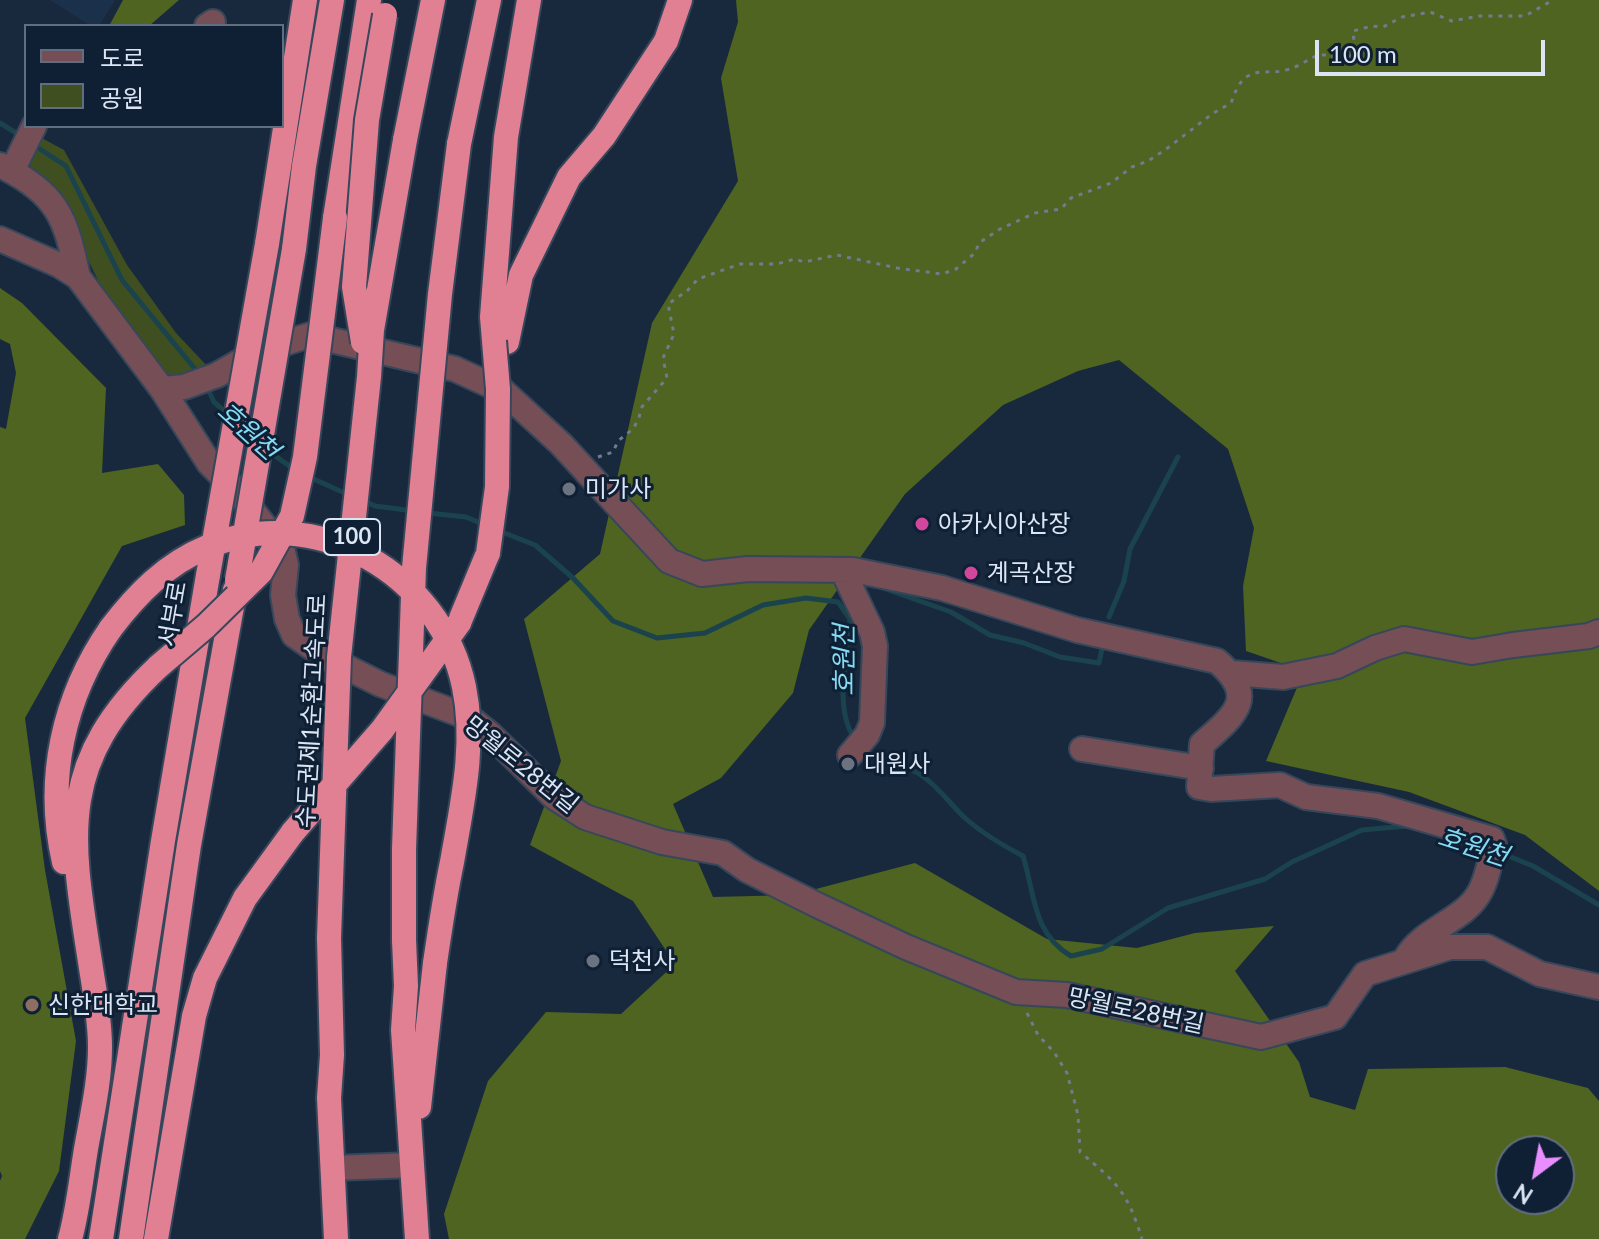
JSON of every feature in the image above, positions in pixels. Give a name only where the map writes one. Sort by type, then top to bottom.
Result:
[{"type":"highway","name":"서부로","points":[[101,1239],[305,0]]},
{"type":"highway","points":[[131,1239],[189,845],[294,249],[304,166],[332,0]]},
{"type":"highway","name":"수도권제1순환고속도로","points":[[336,1239],[329,1098],[332,1055],[329,938],[339,657],[372,330],[433,0]]},
{"type":"highway","name":"100","points":[[417,1239],[403,1030],[406,986],[404,849],[414,568],[440,294],[459,144],[489,0]]},
{"type":"highway","points":[[501,341],[492,317],[506,137],[529,0]]},
{"type":"highway","points":[[156,1239],[194,1016],[205,978],[245,898],[293,832],[382,730],[459,623],[488,553],[497,487],[501,341],[521,275],[569,177],[604,136],[666,41],[680,0]]},
{"type":"highway","points":[[70,1239],[98,1083],[100,1048],[98,1010],[76,852],[75,825],[80,790],[92,754],[104,731],[130,696],[261,572],[292,516],[305,457],[335,218],[381,5]]},
{"type":"highway","points":[[369,377],[354,287],[367,120],[381,5]]},
{"type":"highway","points":[[91,967],[59,838],[57,771],[64,730],[75,696],[90,662],[111,628],[138,594],[179,561],[219,542],[272,532],[320,537],[354,550],[393,574],[422,601],[442,628],[455,655],[464,685],[469,722],[466,780],[435,963],[412,1165]]},
{"type":"street","points":[[33,128],[6,168],[47,195],[56,206],[71,241],[78,277]]},
{"type":"street","name":"망월로28번길","points":[[0,239],[59,265],[78,277],[173,388],[209,463],[236,490],[282,548],[286,565],[283,595],[287,619],[294,635],[380,684],[470,718],[554,797],[585,817],[662,842],[723,853],[747,870],[906,947],[1016,992],[1067,995],[1261,1037],[1335,1017],[1365,974],[1405,960]]},
{"type":"street","points":[[173,388],[217,375],[257,352],[310,335],[455,369],[503,391],[561,444],[669,561],[702,574],[748,569],[853,570],[942,588],[1077,630],[1217,661],[1232,673],[1241,692],[1235,715],[1202,744],[1199,787],[1280,785],[1306,797],[1378,806],[1492,839],[1494,845],[1479,894],[1469,906],[1412,948],[1405,960]]},
{"type":"street","points":[[843,571],[872,632],[875,646],[873,712],[867,735],[850,755]]},
{"type":"street","points":[[1232,673],[1283,677],[1337,666],[1375,648],[1404,639],[1472,652],[1599,632]]},
{"type":"street","points":[[1082,749],[1201,768]]},
{"type":"street","points":[[1405,960],[1450,947],[1487,947],[1540,974],[1599,987]]},
{"type":"street","points":[[334,1168],[412,1165]]},
{"type":"path","points":[[581,465],[613,452],[618,441],[633,429],[641,408],[667,378],[663,358],[674,334],[668,304],[698,279],[740,264],[777,264],[795,259],[804,262],[837,255],[942,274],[956,269],[975,253],[979,243],[1000,229],[1035,213],[1061,209],[1071,198],[1111,183],[1132,167],[1148,161],[1231,103],[1246,77],[1262,71],[1290,70],[1320,54],[1346,61],[1355,52],[1353,31],[1372,26],[1383,27],[1402,17],[1430,12],[1452,21],[1480,16],[1525,16],[1553,0]]},
{"type":"path","points":[[1016,992],[1038,1035],[1054,1052],[1067,1073],[1078,1115],[1080,1152],[1119,1186],[1132,1208],[1142,1239]]},
{"type":"shaded area","points":[[50,0],[115,0],[100,24],[88,24]]},
{"type":"green space","points":[[123,0],[179,0],[151,24],[110,24]]},
{"type":"green space","points":[[736,0],[1599,0],[1599,891],[1525,835],[1409,792],[1266,761],[1304,671],[1246,651],[1243,586],[1254,528],[1228,449],[1119,360],[1078,371],[1003,405],[905,494],[809,630],[793,693],[721,778],[673,804],[713,897],[793,895],[915,863],[1047,939],[1137,948],[1195,933],[1274,926],[1235,971],[1299,1062],[1310,1097],[1355,1110],[1368,1069],[1505,1067],[1588,1088],[1599,1101],[1599,1239],[449,1239],[444,1214],[488,1081],[546,1012],[621,1014],[675,964],[633,901],[530,845],[561,761],[524,619],[600,554],[652,323],[738,181],[721,78],[738,22]]},
{"type":"green space","points":[[38,136],[64,150],[127,265],[176,333],[209,368],[168,382],[110,305],[52,186],[25,165]]},
{"type":"green space","points":[[0,288],[22,303],[106,388],[102,473],[158,464],[184,495],[185,525],[122,546],[25,718],[45,870],[76,1041],[59,1171],[25,1239],[0,1239],[0,427],[6,429],[16,373],[10,344],[0,339]]},
{"type":"waterway","name":"호원천","points":[[0,123],[21,136]]},
{"type":"waterway","name":"호원천","points":[[32,144],[66,166],[122,280],[200,375]]},
{"type":"waterway","name":"호원천","points":[[207,387],[214,402],[230,416]]},
{"type":"waterway","name":"호원천","points":[[267,450],[295,470]]},
{"type":"waterway","points":[[1109,617],[1124,581],[1130,549],[1178,457]]},
{"type":"waterway","name":"호원천","points":[[307,476],[349,495]]},
{"type":"waterway","name":"호원천","points":[[362,500],[375,506],[414,511]]},
{"type":"waterway","name":"호원천","points":[[428,513],[466,517],[485,525]]},
{"type":"waterway","name":"호원천","points":[[497,530],[535,545],[573,578],[613,621],[657,638],[705,633],[763,605],[806,598],[838,602],[850,619],[843,699],[849,728],[856,740]]},
{"type":"waterway","points":[[880,587],[951,612],[990,635],[1024,643],[1060,657],[1099,663],[1102,649]]},
{"type":"waterway","name":"호원천","points":[[865,750],[879,760],[921,775],[972,824],[1023,856],[1042,924],[1058,947],[1071,956],[1102,949],[1168,908],[1265,879],[1292,862],[1362,830],[1407,826]]},
{"type":"waterway","name":"호원천","points":[[1501,853],[1533,866],[1599,905]]},
{"type":"place","name":"미가사","points":[[569,489]]},
{"type":"place","name":"아카시아산장","points":[[922,524]]},
{"type":"place","name":"계곡산장","points":[[971,573]]},
{"type":"place","name":"대원사","points":[[848,764]]},
{"type":"place","name":"덕천사","points":[[593,961]]},
{"type":"place","name":"신한대학교","points":[[32,1005]]}]
